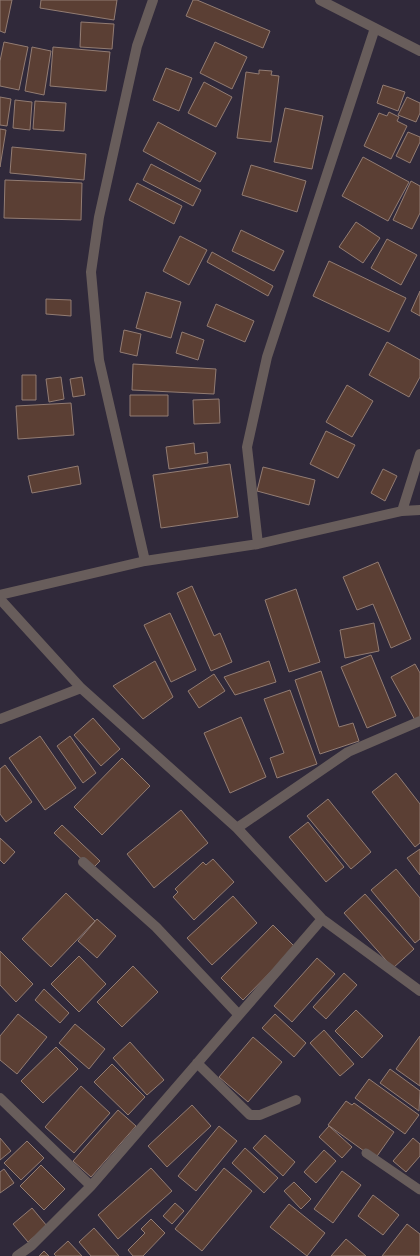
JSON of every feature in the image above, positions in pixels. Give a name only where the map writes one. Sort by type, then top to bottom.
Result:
[{"type":"street","points":[[145,561],[99,360],[91,272],[99,217],[134,61],[153,0]]},
{"type":"street","points":[[320,0],[420,51]]},
{"type":"street","points":[[258,544],[247,447],[267,357],[375,28]]},
{"type":"street","points":[[402,511],[420,454]]},
{"type":"street","points":[[0,595],[145,561],[258,544],[402,511],[420,510]]},
{"type":"street","points":[[0,599],[80,688],[237,828],[322,919],[418,986]]},
{"type":"street","points":[[0,719],[80,688]]},
{"type":"street","points":[[237,828],[348,752],[420,721]]},
{"type":"street","points":[[83,862],[156,927],[238,1014]]},
{"type":"street","points":[[18,1256],[31,1246],[91,1186],[238,1014],[322,919]]},
{"type":"street","points":[[197,1063],[250,1115],[260,1115],[296,1100]]},
{"type":"street","points":[[0,1098],[91,1186]]},
{"type":"lane","points":[[366,1153],[420,1190]]},
{"type":"building","points":[[0,0],[12,0],[5,33],[0,31]]},
{"type":"building","points":[[41,0],[117,0],[114,20],[40,8]]},
{"type":"building","points":[[193,0],[197,0],[270,31],[263,48],[186,16]]},
{"type":"building","points":[[81,22],[114,24],[112,49],[80,47]]},
{"type":"building","points":[[4,42],[28,47],[19,90],[0,86],[0,61]]},
{"type":"building","points":[[215,42],[247,57],[232,89],[200,73]]},
{"type":"building","points":[[32,47],[51,51],[44,95],[25,91]]},
{"type":"building","points":[[53,47],[110,52],[106,91],[50,86]]},
{"type":"building","points":[[166,68],[192,78],[179,111],[153,100]]},
{"type":"building","points":[[259,70],[272,71],[271,75],[279,76],[271,142],[237,138],[246,72],[259,74]]},
{"type":"building","points":[[204,82],[232,97],[216,127],[188,113]]},
{"type":"building","points":[[383,85],[405,92],[398,111],[377,103]]},
{"type":"building","points":[[0,97],[11,99],[7,126],[0,125]]},
{"type":"building","points":[[407,97],[420,103],[420,113],[416,122],[398,115]]},
{"type":"building","points":[[15,100],[32,102],[30,130],[13,128]]},
{"type":"building","points":[[35,101],[66,103],[64,131],[33,129]]},
{"type":"building","points":[[285,108],[323,116],[312,169],[274,162]]},
{"type":"building","points":[[389,112],[399,117],[397,121],[407,126],[391,159],[364,146],[379,113],[387,116]]},
{"type":"building","points":[[158,122],[216,153],[200,182],[143,151]]},
{"type":"building","points":[[0,129],[6,130],[0,167]]},
{"type":"building","points":[[408,132],[420,137],[420,142],[410,163],[396,156]]},
{"type":"building","points":[[12,147],[86,154],[84,180],[10,173]]},
{"type":"building","points":[[363,157],[409,182],[388,221],[342,196]]},
{"type":"building","points":[[151,164],[201,190],[193,206],[143,180]]},
{"type":"building","points":[[251,165],[306,181],[297,212],[242,195]]},
{"type":"building","points":[[5,180],[82,183],[81,220],[4,218]]},
{"type":"building","points":[[411,181],[420,186],[420,213],[412,229],[393,220]]},
{"type":"building","points":[[137,183],[182,206],[174,224],[129,200]]},
{"type":"building","points":[[356,222],[380,238],[363,263],[339,247]]},
{"type":"building","points":[[241,230],[284,251],[274,271],[232,251]]},
{"type":"building","points":[[180,236],[207,250],[189,285],[163,271]]},
{"type":"building","points":[[387,239],[417,255],[401,285],[371,268]]},
{"type":"building","points":[[212,252],[273,286],[268,296],[207,262]]},
{"type":"building","points":[[329,261],[406,298],[389,332],[313,296]]},
{"type":"building","points":[[420,291],[420,316],[411,311]]},
{"type":"building","points":[[146,292],[181,302],[171,338],[136,328]]},
{"type":"building","points":[[46,299],[71,300],[71,316],[46,314]]},
{"type":"building","points":[[216,304],[254,321],[245,342],[207,326]]},
{"type":"building","points":[[124,330],[141,334],[137,356],[120,352]]},
{"type":"building","points":[[182,332],[204,340],[198,360],[176,353]]},
{"type":"building","points":[[387,342],[420,360],[420,377],[409,397],[369,375]]},
{"type":"building","points":[[133,364],[216,369],[214,394],[132,390]]},
{"type":"building","points":[[22,375],[36,375],[36,400],[22,400]]},
{"type":"building","points":[[61,377],[64,399],[49,402],[46,379]]},
{"type":"building","points":[[82,377],[85,395],[73,397],[70,379]]},
{"type":"building","points":[[347,385],[373,401],[352,437],[326,422]]},
{"type":"building","points":[[130,395],[168,395],[168,416],[130,416]]},
{"type":"building","points":[[219,399],[220,423],[194,424],[193,400]]},
{"type":"building","points":[[71,403],[74,435],[18,439],[16,406]]},
{"type":"building","points":[[326,431],[355,445],[338,478],[310,464]]},
{"type":"building","points":[[194,443],[195,454],[207,452],[208,463],[169,469],[166,447]]},
{"type":"building","points":[[230,464],[238,517],[161,528],[153,475]]},
{"type":"building","points":[[78,466],[81,484],[32,493],[28,476]]},
{"type":"building","points":[[263,467],[315,480],[309,505],[257,491]]},
{"type":"building","points":[[383,469],[397,476],[385,501],[371,493]]},
{"type":"building","points":[[378,562],[411,639],[391,648],[373,604],[357,610],[343,577]]},
{"type":"building","points":[[192,586],[214,636],[220,633],[232,662],[211,671],[177,593]]},
{"type":"building","points":[[296,589],[320,662],[289,672],[265,600]]},
{"type":"building","points":[[170,613],[196,670],[171,682],[144,625]]},
{"type":"building","points":[[374,623],[379,651],[345,658],[340,630]]},
{"type":"building","points":[[371,655],[396,716],[367,728],[341,667]]},
{"type":"building","points":[[155,661],[173,697],[143,719],[113,686]]},
{"type":"building","points":[[269,661],[276,682],[235,695],[224,677]]},
{"type":"building","points":[[415,664],[420,673],[420,718],[415,720],[391,677]]},
{"type":"building","points":[[321,671],[339,727],[353,723],[359,741],[320,754],[295,680]]},
{"type":"building","points":[[214,674],[225,691],[199,708],[188,691]]},
{"type":"building","points":[[290,690],[317,764],[277,778],[270,758],[284,753],[264,699]]},
{"type":"building","points":[[241,717],[266,777],[230,793],[204,733]]},
{"type":"building","points":[[93,718],[120,749],[101,766],[74,735]]},
{"type":"building","points":[[40,736],[76,788],[45,810],[9,758]]},
{"type":"building","points":[[70,736],[96,773],[83,783],[57,746]]},
{"type":"building","points":[[122,758],[150,786],[102,835],[74,807]]},
{"type":"building","points":[[5,765],[32,802],[6,822],[0,814],[0,769]]},
{"type":"building","points":[[396,773],[420,804],[420,843],[415,847],[372,792]]},
{"type":"building","points":[[328,799],[371,852],[351,869],[307,816]]},
{"type":"building","points":[[181,810],[208,843],[154,888],[127,854]]},
{"type":"building","points":[[308,822],[344,867],[326,882],[289,837]]},
{"type":"building","points":[[62,825],[100,861],[92,869],[54,833]]},
{"type":"building","points":[[0,838],[15,852],[4,864],[0,860]]},
{"type":"building","points":[[420,849],[420,875],[407,858]]},
{"type":"building","points":[[213,859],[234,882],[194,920],[173,897],[178,892],[175,889],[203,862],[206,865]]},
{"type":"building","points":[[396,869],[420,898],[420,939],[415,943],[371,890]]},
{"type":"building","points":[[66,893],[95,921],[51,967],[22,939]]},
{"type":"building","points":[[365,894],[414,949],[393,968],[344,913]]},
{"type":"building","points":[[233,896],[257,923],[212,965],[187,938]]},
{"type":"building","points":[[97,919],[116,936],[97,958],[78,941]]},
{"type":"building","points":[[273,925],[295,947],[243,1000],[221,978]]},
{"type":"building","points":[[0,951],[33,984],[16,1002],[0,985]]},
{"type":"building","points":[[79,956],[106,984],[79,1012],[51,984]]},
{"type":"building","points":[[317,958],[335,974],[292,1022],[274,1006]]},
{"type":"building","points":[[133,966],[158,992],[122,1027],[97,1002]]},
{"type":"building","points":[[344,973],[357,985],[326,1019],[313,1007]]},
{"type":"building","points":[[44,989],[69,1013],[60,1023],[35,1000]]},
{"type":"building","points":[[356,1010],[383,1036],[362,1058],[335,1031]]},
{"type":"building","points":[[18,1014],[47,1037],[17,1074],[0,1060],[0,1036]]},
{"type":"building","points":[[275,1014],[306,1043],[294,1057],[262,1028]]},
{"type":"building","points":[[75,1024],[105,1049],[89,1069],[59,1043]]},
{"type":"building","points":[[324,1030],[354,1064],[340,1076],[310,1043]]},
{"type":"building","points":[[420,1036],[420,1086],[396,1069]]},
{"type":"building","points":[[253,1037],[282,1062],[248,1102],[219,1077]]},
{"type":"building","points":[[130,1042],[164,1080],[147,1095],[113,1058]]},
{"type":"building","points":[[56,1047],[78,1069],[43,1103],[21,1081]]},
{"type":"building","points":[[112,1064],[145,1097],[128,1115],[94,1082]]},
{"type":"building","points":[[390,1069],[420,1091],[419,1111],[380,1083]]},
{"type":"building","points":[[369,1079],[419,1115],[405,1134],[355,1098]]},
{"type":"building","points":[[81,1086],[110,1113],[74,1153],[45,1127]]},
{"type":"building","points":[[346,1101],[352,1105],[354,1103],[394,1132],[375,1159],[328,1125]]},
{"type":"building","points":[[192,1105],[211,1126],[167,1167],[148,1146]]},
{"type":"building","points":[[118,1110],[136,1126],[91,1177],[73,1161]]},
{"type":"building","points":[[219,1126],[237,1141],[196,1191],[178,1176]]},
{"type":"building","points":[[329,1126],[352,1147],[342,1158],[319,1137]]},
{"type":"building","points":[[265,1135],[295,1162],[283,1176],[253,1148]]},
{"type":"building","points":[[0,1138],[11,1151],[0,1160]]},
{"type":"building","points":[[413,1138],[420,1144],[420,1156],[406,1172],[393,1161]]},
{"type":"building","points":[[27,1141],[44,1158],[21,1180],[4,1163]]},
{"type":"building","points":[[245,1148],[278,1178],[264,1193],[232,1163]]},
{"type":"building","points":[[324,1150],[336,1161],[316,1183],[304,1172]]},
{"type":"building","points":[[41,1165],[65,1189],[44,1210],[20,1186]]},
{"type":"building","points":[[151,1168],[172,1191],[118,1239],[98,1215]]},
{"type":"building","points":[[224,1168],[252,1191],[202,1251],[175,1229]]},
{"type":"building","points":[[4,1169],[14,1183],[0,1193],[0,1172]]},
{"type":"building","points":[[342,1171],[361,1185],[333,1223],[314,1209]]},
{"type":"building","points":[[294,1182],[311,1199],[301,1209],[284,1191]]},
{"type":"building","points":[[373,1195],[399,1215],[383,1235],[358,1216]]},
{"type":"building","points":[[175,1203],[184,1211],[172,1224],[163,1216]]},
{"type":"building","points":[[289,1204],[325,1233],[307,1256],[270,1227]]},
{"type":"building","points":[[32,1208],[47,1226],[28,1242],[13,1224]]},
{"type":"building","points":[[151,1219],[165,1233],[143,1256],[133,1256],[128,1250],[145,1233],[141,1229]]},
{"type":"building","points":[[407,1224],[420,1234],[420,1256],[382,1256]]},
{"type":"building","points":[[94,1228],[119,1256],[91,1256],[79,1242]]},
{"type":"building","points":[[346,1239],[366,1256],[331,1256]]},
{"type":"building","points":[[68,1241],[82,1256],[56,1256],[54,1254]]},
{"type":"building","points":[[44,1251],[49,1256],[39,1256]]}]
